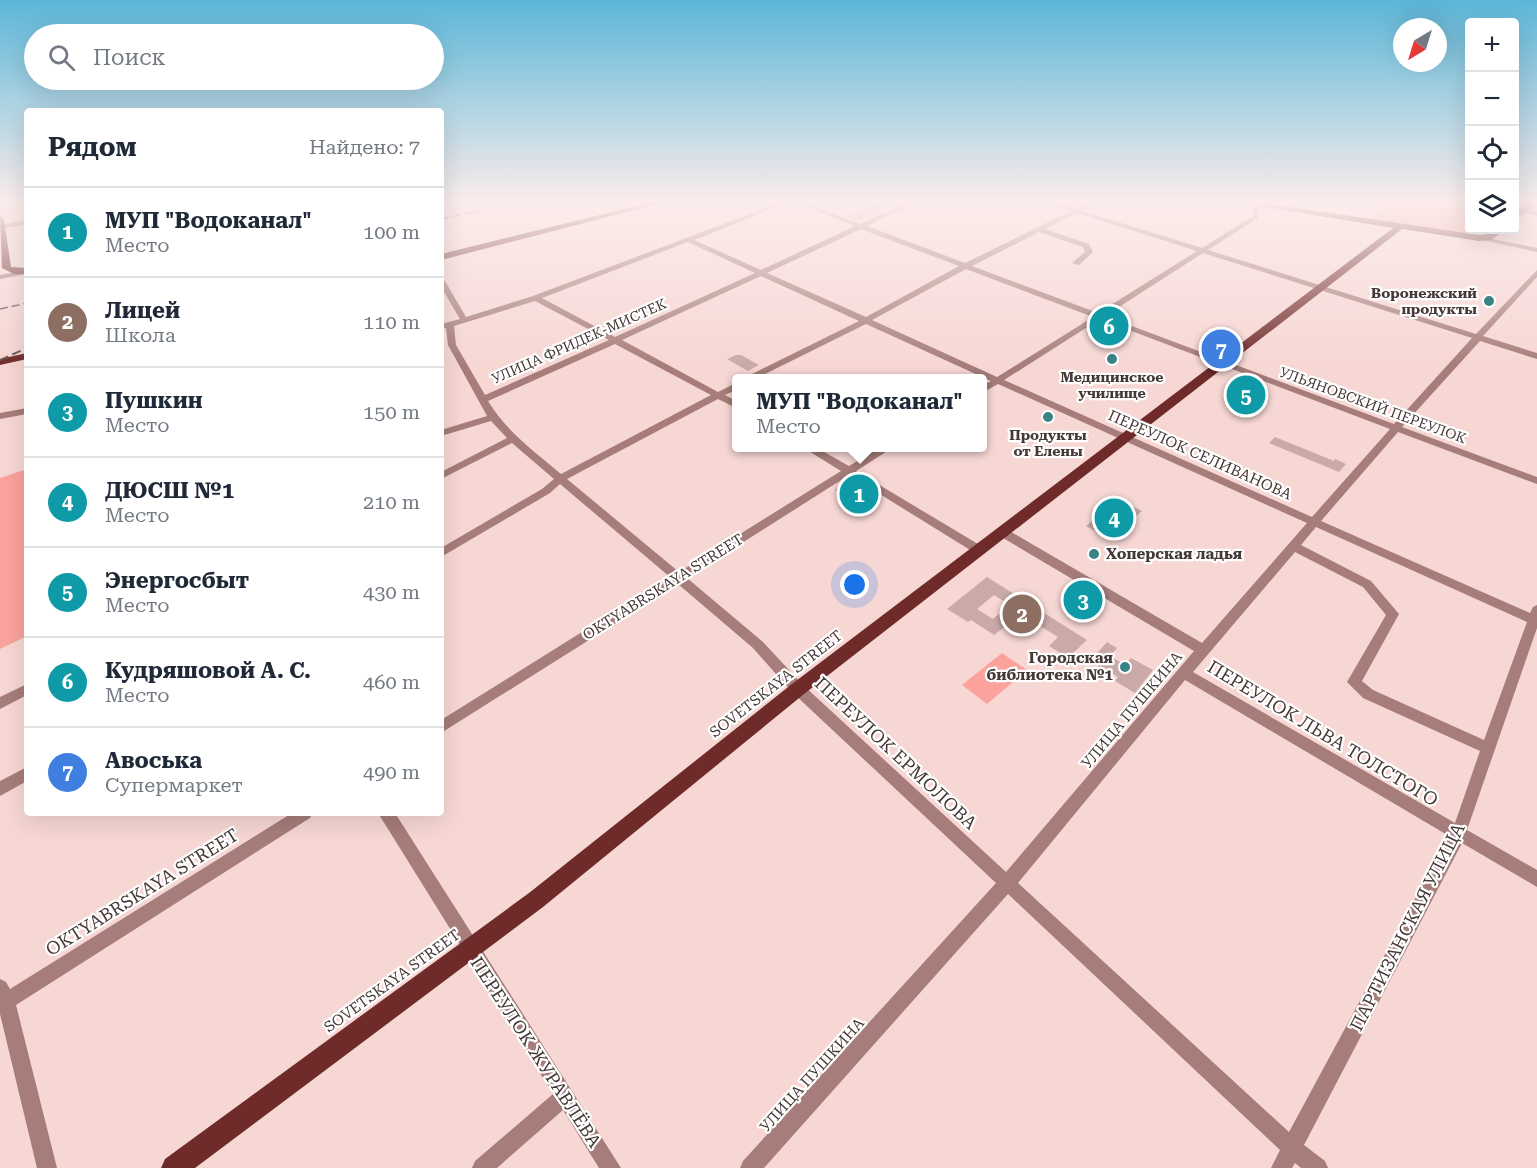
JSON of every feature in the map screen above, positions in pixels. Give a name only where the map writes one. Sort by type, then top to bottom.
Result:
[{"type":"main road","points":[[5,257],[7,268],[24,271]]},
{"type":"main road","name":"SOVETSKAYA STREET","points":[[174,1168],[536,900],[798,689],[1362,257]]},
{"type":"main road","points":[[0,362],[24,357]]},
{"type":"street","points":[[452,324],[536,298],[645,257]]},
{"type":"street","name":"ПЕРЕУЛОК СЕЛИВАНОВА","points":[[726,257],[985,374]]},
{"type":"street","name":"УЛИЦА ФРИДЕК-МИСТЕК","points":[[484,399],[795,257]]},
{"type":"street","name":"УЛЬЯНОВСКИЙ ПЕРЕУЛОК","points":[[940,257],[1537,481]]},
{"type":"street","points":[[759,374],[867,320],[985,257]]},
{"type":"street","points":[[1076,263],[1084,257]]},
{"type":"street","points":[[987,387],[1194,257]]},
{"type":"street","points":[[1224,257],[1537,356]]},
{"type":"street","points":[[0,277],[24,272]]},
{"type":"street","name":"УЛИЦА ПУШКИНА","points":[[750,1168],[1007,883],[1314,522],[1537,272]]},
{"type":"street","name":"ПЕРЕУЛОК ЕРМОЛОВА","points":[[444,293],[452,324],[452,345],[493,417],[513,439],[758,645],[798,689],[1292,1148],[1318,1168]]},
{"type":"street","points":[[536,298],[732,403]]},
{"type":"street","name":"ПЕРЕУЛОК СЕЛИВАНОВА","points":[[987,375],[1314,522],[1536,616]]},
{"type":"street","points":[[444,551],[546,491],[561,478],[732,388]]},
{"type":"street","points":[[0,416],[24,412]]},
{"type":"street","points":[[444,432],[493,417]]},
{"type":"street","points":[[444,474],[513,439]]},
{"type":"street","points":[[820,452],[979,550]]},
{"type":"street","name":"OKTYABRSKAYA STREET","points":[[444,725],[877,452]]},
{"type":"street","name":"ПЕРЕУЛОК ЛЬВА ТОЛСТОГО","points":[[1002,532],[1203,650]]},
{"type":"street","points":[[1294,546],[1367,584],[1393,614],[1354,682],[1368,694],[1488,748]]},
{"type":"street","name":"ПАРТИЗАНСКАЯ УЛИЦА","points":[[1281,1168],[1458,835],[1536,616]]},
{"type":"street","name":"ПЕРЕУЛОК ЛЬВА ТОЛСТОГО","points":[[1184,674],[1537,879]]},
{"type":"street","points":[[0,703],[24,691]]},
{"type":"street","points":[[0,789],[24,775]]},
{"type":"street","name":"OKTYABRSKAYA STREET","points":[[2,998],[300,816]]},
{"type":"street","name":"ПЕРЕУЛОК ЖУРАВЛЁВА","points":[[388,816],[611,1168]]},
{"type":"street","points":[[2,998],[47,1168]]},
{"type":"street","points":[[482,1168],[564,1097]]},
{"type":"shaded area","points":[[24,470],[24,637],[0,649],[0,478]]},
{"type":"shaded area","points":[[1002,653],[1027,670],[987,704],[962,685]]},
{"type":"building","points":[[741,355],[759,365],[748,371],[727,359]]},
{"type":"building","points":[[1275,437],[1346,464],[1339,472],[1269,443]]},
{"type":"building","points":[[852,479],[882,498],[866,509],[835,490]]},
{"type":"building","points":[[1114,497],[1142,511],[1110,539],[1086,526],[1111,504],[1108,502]]},
{"type":"building","points":[[987,577],[1087,640],[1068,658],[1049,646],[1058,637],[1027,618],[1017,626],[1011,622],[994,635],[971,620],[968,622],[947,609]],"holes":[[[994,595],[1010,605],[993,619],[977,609]]]},
{"type":"building","name":"Городская библиотека №1","points":[[1107,642],[1117,648],[1110,656],[1125,665],[1131,658],[1153,670],[1135,693],[1115,681],[1118,677],[1090,661]]},
{"type":"railway","points":[[0,309],[24,304]]},
{"type":"railway","points":[[0,360],[24,349]]},
{"type":"place","name":"Воронежский продукты","points":[[1489,301]]},
{"type":"place","name":"Кудряшовой А. С.","points":[[1109,326]]},
{"type":"place","name":"Авоська","points":[[1221,349]]},
{"type":"place","name":"Медицинское училище","points":[[1112,359]]},
{"type":"place","name":"Энергосбыт","points":[[1246,395]]},
{"type":"place","name":"Продукты от Елены","points":[[1048,417]]},
{"type":"place","name":"МУП \"Водоканал\"","points":[[859,494]]},
{"type":"place","name":"ДЮСШ №1","points":[[1114,518]]},
{"type":"place","name":"Хоперская ладья","points":[[1094,554]]},
{"type":"place","name":"Пушкин","points":[[1083,600]]},
{"type":"place","name":"Лицей","points":[[1022,614]]},
{"type":"place","name":"Городская библиотека №1","points":[[1125,667]]}]
